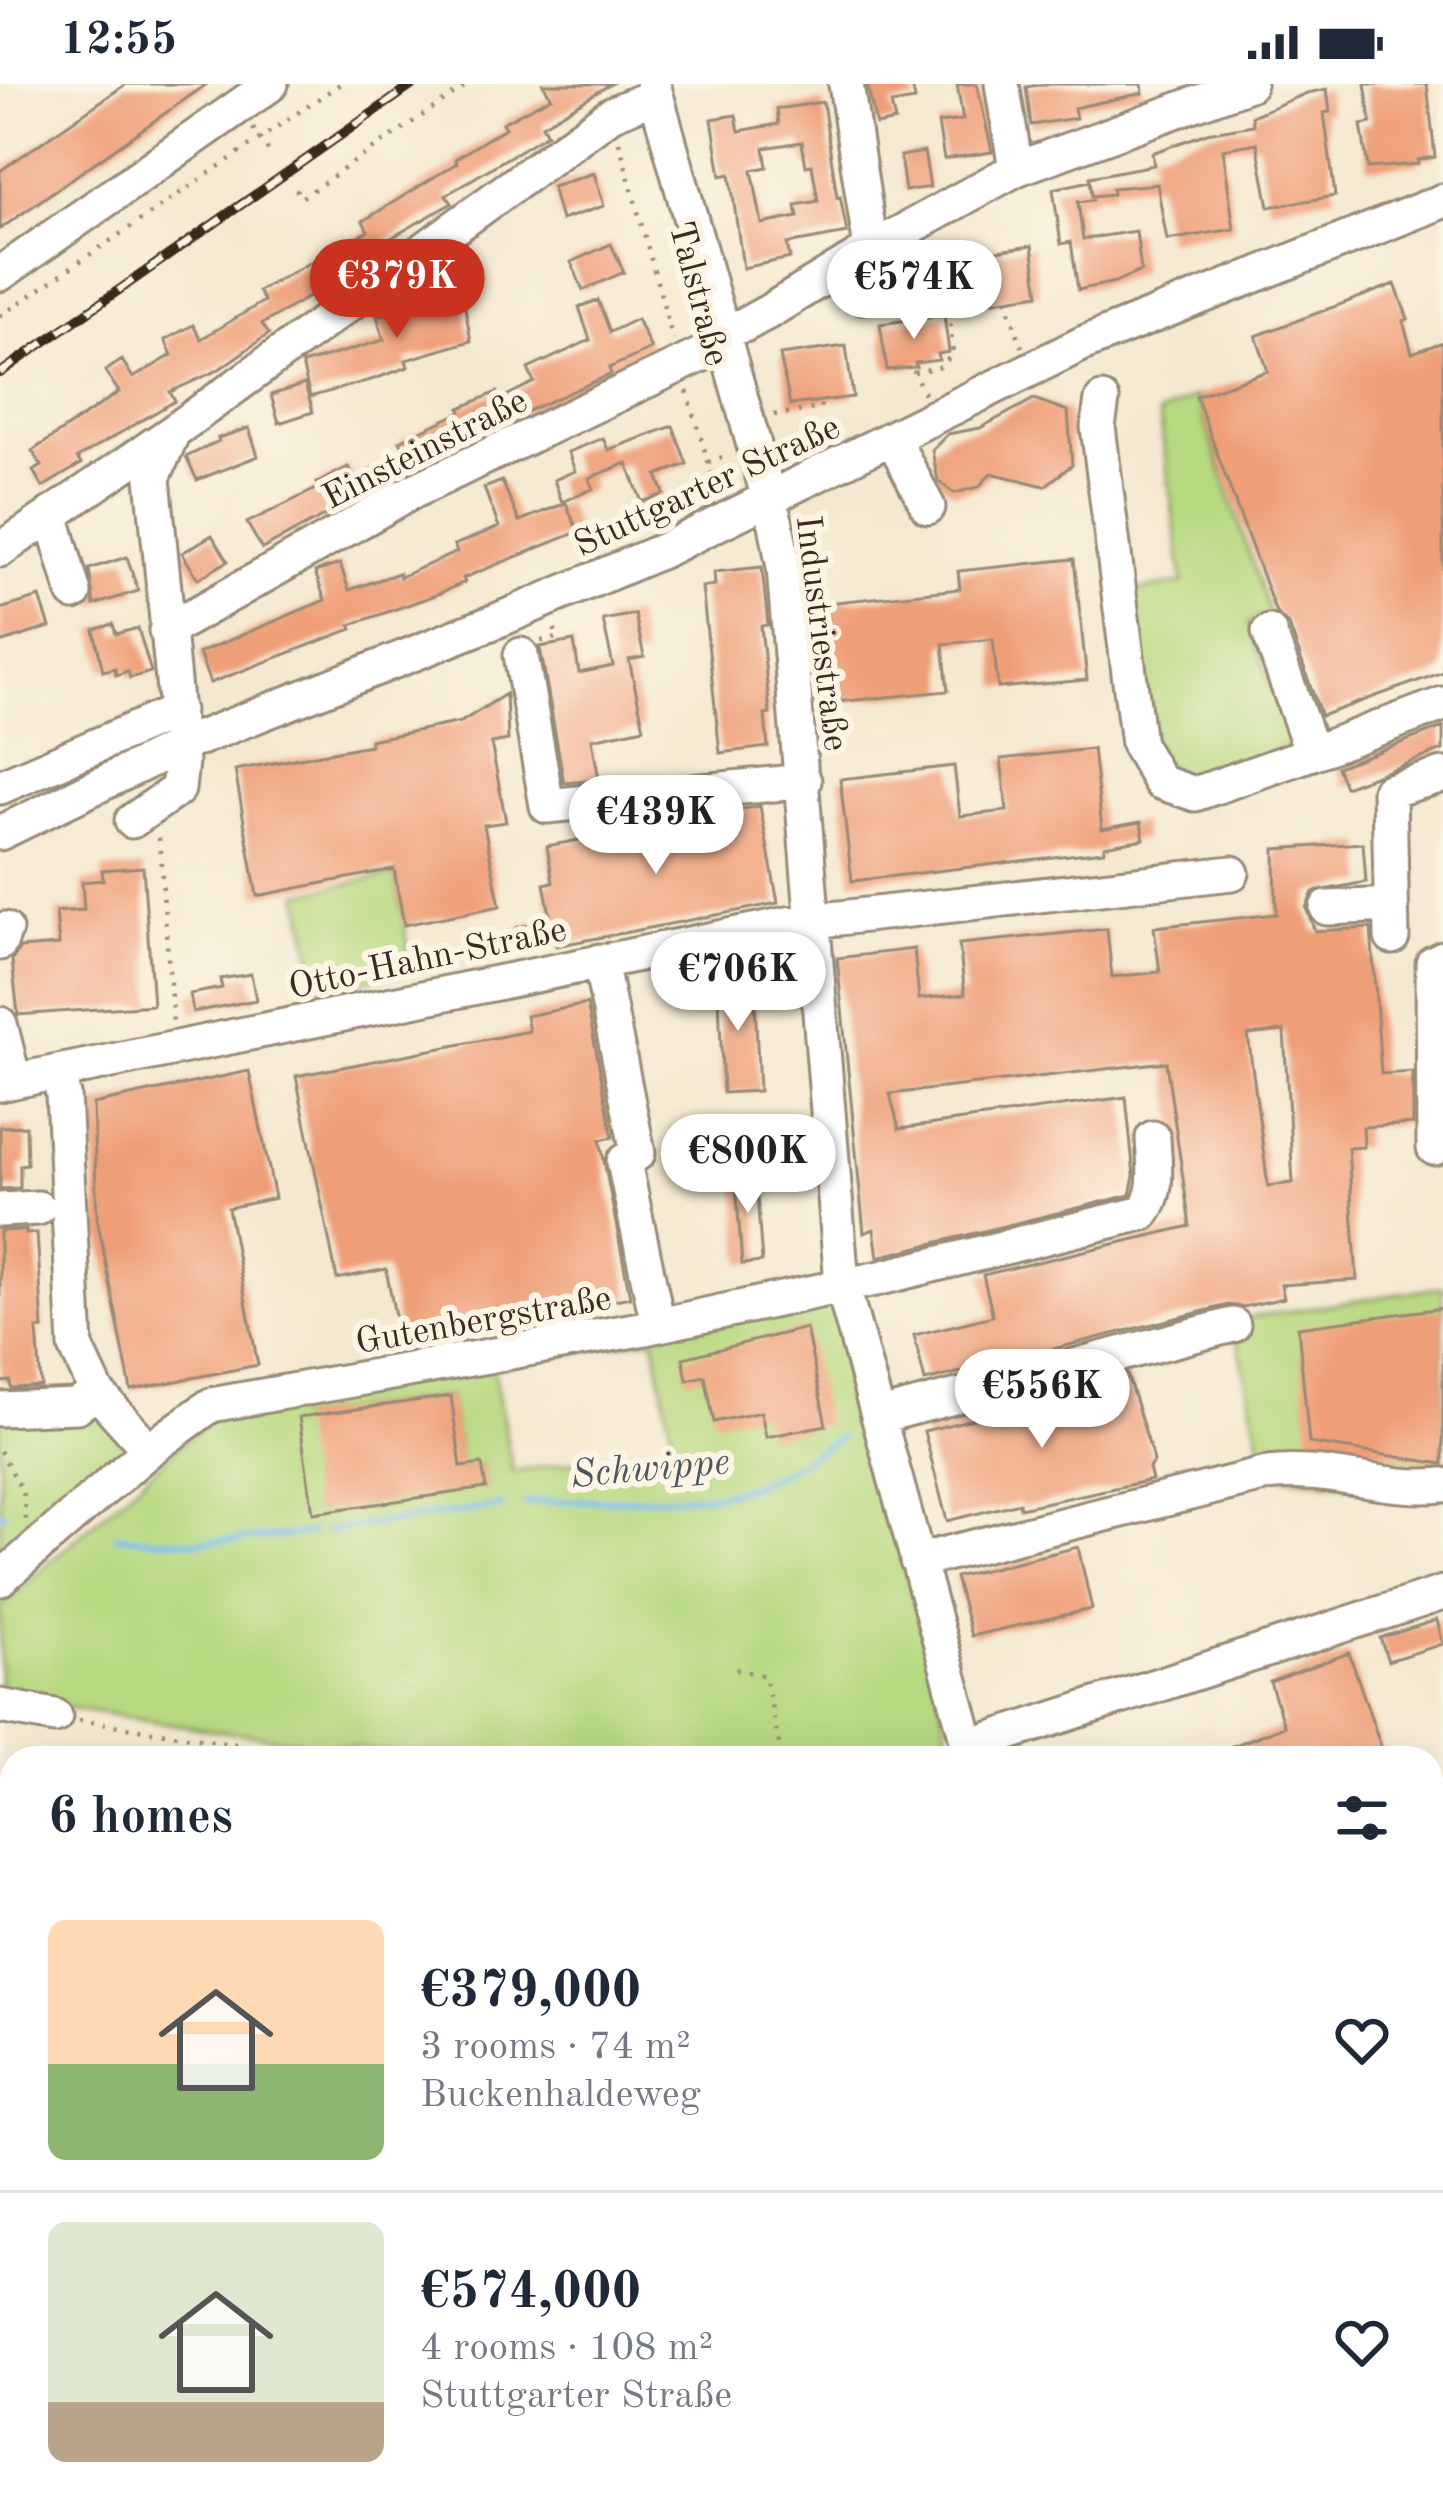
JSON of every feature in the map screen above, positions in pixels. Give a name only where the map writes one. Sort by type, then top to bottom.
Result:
[{"type":"street","points":[[0,274],[231,97],[271,84]]},
{"type":"street","points":[[846,84],[862,296]]},
{"type":"street","points":[[1002,84],[1016,169]]},
{"type":"street","name":"Einsteinstraße","points":[[166,631],[410,493],[680,366],[862,254],[1016,169],[1162,100],[1249,84]]},
{"type":"street","points":[[0,550],[174,431],[611,114],[655,89]]},
{"type":"street","name":"Talstraße","points":[[655,89],[768,502]]},
{"type":"street","name":"Stuttgarter Straße","points":[[0,787],[542,602],[768,502],[1122,327],[1443,201]]},
{"type":"street","points":[[1102,400],[1098,427],[1138,744],[1160,782],[1195,794],[1443,704]]},
{"type":"street","points":[[144,813],[178,788],[180,728],[153,478],[174,431]]},
{"type":"street","points":[[893,439],[928,508]]},
{"type":"street","name":"Industriestraße","points":[[768,502],[784,568],[842,1283],[968,1746]]},
{"type":"street","points":[[51,514],[74,593]]},
{"type":"street","points":[[1268,632],[1312,753]]},
{"type":"street","points":[[521,656],[547,806],[803,781]]},
{"type":"street","name":"Stuttgarter Straße","points":[[0,833],[180,728]]},
{"type":"street","points":[[1327,908],[1392,921],[1389,790],[1429,779]]},
{"type":"street","name":"Otto-Hahn-Straße","points":[[7,1082],[812,920],[1232,873]]},
{"type":"street","points":[[1434,1148],[1432,963],[1443,958]]},
{"type":"street","points":[[600,961],[638,1153],[624,1162],[658,1325]]},
{"type":"street","points":[[0,1024],[7,1082]]},
{"type":"street","points":[[58,1072],[76,1347],[97,1392],[149,1450]]},
{"type":"street","name":"Gutenbergstraße","points":[[0,1579],[149,1450],[211,1406],[658,1325],[880,1278],[1144,1213],[1153,1201],[1155,1186],[1153,1138]]},
{"type":"street","points":[[0,1210],[38,1208]]},
{"type":"street","points":[[880,1415],[1233,1325]]},
{"type":"street","points":[[0,1409],[77,1406],[97,1392]]},
{"type":"street","points":[[916,1561],[1267,1474],[1295,1471],[1414,1488],[1443,1485]]},
{"type":"street","points":[[988,1746],[1443,1593]]},
{"type":"street","points":[[0,1706],[55,1716]]},
{"type":"path","points":[[0,316],[340,84]]},
{"type":"path","points":[[296,189],[302,198],[469,84]]},
{"type":"path","name":"Talstraße","points":[[611,114],[726,521]]},
{"type":"path","points":[[926,398],[914,369],[940,367],[953,354],[946,277],[936,251]]},
{"type":"path","points":[[1006,299],[1025,353]]},
{"type":"path","points":[[768,416],[821,408],[820,401]]},
{"type":"path","points":[[144,813],[176,1047]]},
{"type":"path","points":[[0,1451],[23,1492],[29,1556]]},
{"type":"path","points":[[736,1670],[765,1676],[780,1746]]},
{"type":"path","points":[[55,1716],[251,1746]]},
{"type":"green space","points":[[1196,396],[1269,613],[1249,623],[1290,743],[1241,769],[1182,775],[1162,762],[1144,724],[1129,592],[1183,583],[1159,414]]},
{"type":"green space","points":[[395,874],[413,972],[319,988],[299,894]]},
{"type":"green space","points":[[833,1280],[951,1746],[343,1746],[211,1730],[0,1697],[0,1607],[221,1409]],"holes":[[[654,1338],[673,1445],[513,1472],[493,1368]],[[450,1396],[461,1467],[482,1465],[485,1488],[300,1418]]]},
{"type":"green space","points":[[1443,1287],[1443,1496],[1267,1474],[1233,1320]]},
{"type":"green space","points":[[99,1411],[130,1449],[0,1569],[0,1416]]},
{"type":"building","points":[[126,84],[207,84],[0,229],[0,171]]},
{"type":"building","points":[[543,84],[611,84],[542,125],[547,134],[446,195],[452,203],[377,246],[382,254],[262,324],[269,334],[218,370],[170,392],[175,401],[77,458],[81,464],[43,487],[33,471],[42,466],[32,451],[119,392],[105,371],[122,360],[133,378],[172,355],[165,340],[193,325],[201,339],[264,301],[258,291],[368,231],[363,221],[457,163],[455,159],[505,128],[502,123],[551,97]]},
{"type":"building","points":[[867,84],[912,84],[915,100],[891,104],[895,121],[876,125]]},
{"type":"building","points":[[957,84],[977,84],[992,152],[944,159],[938,123],[963,120]]},
{"type":"building","points":[[1142,84],[1143,93],[1074,108],[1076,118],[1031,125],[1026,87]]},
{"type":"building","points":[[1365,84],[1427,84],[1435,157],[1418,160],[1418,164],[1368,168],[1361,125],[1371,123]]},
{"type":"building","points":[[1327,89],[1330,112],[1324,113],[1335,196],[1269,207],[1257,143],[1223,149],[1234,229],[1167,240],[1157,184],[1112,188],[1113,194],[1092,196],[1090,177],[1154,165],[1152,153],[1207,133],[1253,125],[1252,116]]},
{"type":"building","points":[[823,102],[847,233],[787,244],[790,258],[743,268],[730,174],[721,176],[712,119],[736,115],[739,131],[779,124],[777,109]],"holes":[[[802,142],[806,166],[812,165],[818,201],[796,205],[798,217],[762,224],[752,170],[767,167],[764,148]]]},
{"type":"building","points":[[924,152],[930,187],[905,191],[900,156]]},
{"type":"building","points":[[594,173],[604,206],[561,220],[552,187]]},
{"type":"building","points":[[1090,181],[1093,200],[1078,202],[1083,239],[1136,231],[1141,271],[1078,290],[1071,242],[1061,244],[1053,189]]},
{"type":"building","points":[[611,244],[624,272],[583,290],[571,262]]},
{"type":"building","points":[[1032,246],[1039,294],[975,304],[968,255]]},
{"type":"building","points":[[459,274],[471,341],[406,360],[408,367],[374,379],[310,397],[302,364],[384,340],[377,316],[432,301],[427,283]]},
{"type":"building","points":[[1395,284],[1408,319],[1403,321],[1412,353],[1443,342],[1443,672],[1321,716],[1289,625],[1276,613],[1196,396],[1268,371],[1256,336]]},
{"type":"building","points":[[598,300],[610,332],[637,319],[651,349],[609,368],[611,374],[450,446],[262,549],[247,523],[320,487],[317,483],[348,467],[354,479],[405,451],[400,441],[461,412],[460,408],[497,392],[500,399],[534,382],[528,369],[590,340],[579,307]]},
{"type":"building","points":[[944,315],[949,352],[938,354],[939,360],[915,363],[916,367],[887,370],[880,324]]},
{"type":"building","points":[[846,346],[853,397],[790,405],[780,355]]},
{"type":"building","points":[[305,384],[313,412],[279,423],[271,395]]},
{"type":"building","points":[[1034,399],[1068,411],[1072,465],[1045,486],[991,473],[979,487],[954,493],[938,481],[932,450],[948,434],[980,428]]},
{"type":"building","points":[[673,426],[687,464],[657,475],[664,494],[642,502],[627,463],[589,478],[593,489],[562,502],[554,480],[575,471],[568,452],[603,438],[608,450]]},
{"type":"building","points":[[249,428],[258,456],[197,480],[186,457],[218,438]]},
{"type":"building","points":[[502,481],[519,521],[566,503],[578,532],[463,578],[465,582],[433,596],[210,683],[199,653],[325,600],[315,572],[340,564],[349,590],[399,573],[400,577],[457,552],[454,545],[499,527],[484,488]]},
{"type":"building","points":[[212,535],[228,561],[198,579],[182,553]]},
{"type":"building","points":[[127,557],[138,591],[94,605],[89,569]]},
{"type":"building","points":[[1074,559],[1087,680],[998,688],[993,639],[943,644],[948,691],[836,702],[826,603],[960,589],[958,571]]},
{"type":"building","points":[[762,567],[768,625],[761,626],[770,714],[765,715],[768,747],[720,753],[702,587],[715,585],[714,572]]},
{"type":"building","points":[[40,597],[50,627],[0,643],[0,609]]},
{"type":"building","points":[[635,614],[644,657],[629,660],[644,728],[592,739],[599,780],[564,783],[540,647],[574,641],[579,673],[613,666],[603,620]]},
{"type":"building","points":[[113,624],[116,634],[138,628],[151,672],[130,678],[128,671],[116,675],[115,668],[103,671],[94,630]]},
{"type":"building","points":[[506,694],[508,740],[491,743],[506,822],[484,825],[500,906],[404,925],[394,869],[257,896],[235,770],[461,722]]},
{"type":"building","points":[[1443,727],[1443,750],[1345,787],[1337,767]]},
{"type":"building","points":[[1093,749],[1102,829],[1141,822],[1144,839],[1104,846],[1104,851],[852,881],[840,779],[954,766],[960,816],[1007,811],[1001,759]]},
{"type":"building","points":[[760,806],[778,903],[556,946],[554,938],[522,945],[518,927],[551,919],[544,884],[553,882],[547,846]]},
{"type":"building","points":[[1363,843],[1366,882],[1313,892],[1306,908],[1315,931],[1371,928],[1381,1074],[1413,1072],[1413,1124],[1363,1127],[1364,1147],[1348,1148],[1357,1280],[1281,1285],[1284,1298],[1243,1307],[1228,1305],[925,1381],[914,1335],[993,1316],[983,1275],[1190,1226],[1166,1062],[890,1094],[899,1129],[1126,1097],[1134,1176],[1130,1195],[878,1257],[874,1229],[864,1233],[837,958],[914,949],[919,999],[965,994],[959,944],[1107,929],[1112,977],[1160,972],[1154,927],[1276,914],[1275,849]],"holes":[[[1284,1031],[1293,1183],[1268,1186],[1248,1035]]]},
{"type":"building","points":[[143,867],[153,1005],[18,1015],[12,960],[20,948],[59,945],[56,912],[84,910],[82,882],[103,880],[102,870]]},
{"type":"building","points":[[251,974],[256,1000],[193,1012],[190,994],[222,988],[220,979]]},
{"type":"building","points":[[754,976],[759,1091],[723,1093],[718,977]]},
{"type":"building","points":[[587,1004],[613,1137],[600,1140],[630,1297],[400,1342],[386,1269],[337,1279],[296,1076],[529,1031],[526,1016]]},
{"type":"building","points":[[249,1071],[275,1198],[228,1208],[258,1365],[131,1390],[97,1218],[93,1104]]},
{"type":"building","points":[[26,1126],[27,1164],[20,1165],[20,1188],[0,1189],[0,1127]]},
{"type":"building","points":[[755,1169],[762,1262],[742,1264],[735,1170]]},
{"type":"building","points":[[26,1230],[26,1234],[37,1233],[41,1386],[11,1388],[10,1381],[0,1382],[0,1231]]},
{"type":"building","points":[[1443,1308],[1443,1464],[1309,1443],[1298,1327]]},
{"type":"building","points":[[806,1328],[826,1425],[766,1437],[761,1412],[714,1422],[705,1376],[687,1380],[683,1358]]},
{"type":"building","points":[[1127,1374],[1151,1451],[1152,1480],[947,1521],[924,1431],[1083,1392],[1082,1386]]},
{"type":"building","points":[[451,1396],[461,1467],[482,1464],[486,1488],[313,1513],[299,1417]]},
{"type":"building","points":[[1078,1547],[1092,1609],[971,1636],[955,1577]]},
{"type":"building","points":[[1437,1620],[1443,1644],[1388,1661],[1380,1638]]},
{"type":"building","points":[[1349,1653],[1381,1746],[1233,1746],[1284,1726],[1270,1682]]},
{"type":"waterway","name":"Schwippe","points":[[526,1503],[717,1495],[766,1479],[840,1437]]},
{"type":"waterway","name":"Schwippe","points":[[326,1531],[502,1506]]},
{"type":"waterway","name":"Schwippe","points":[[0,1513],[4,1514]]},
{"type":"waterway","name":"Schwippe","points":[[117,1536],[214,1541],[311,1533]]},
{"type":"railway","points":[[0,373],[414,84]]}]
